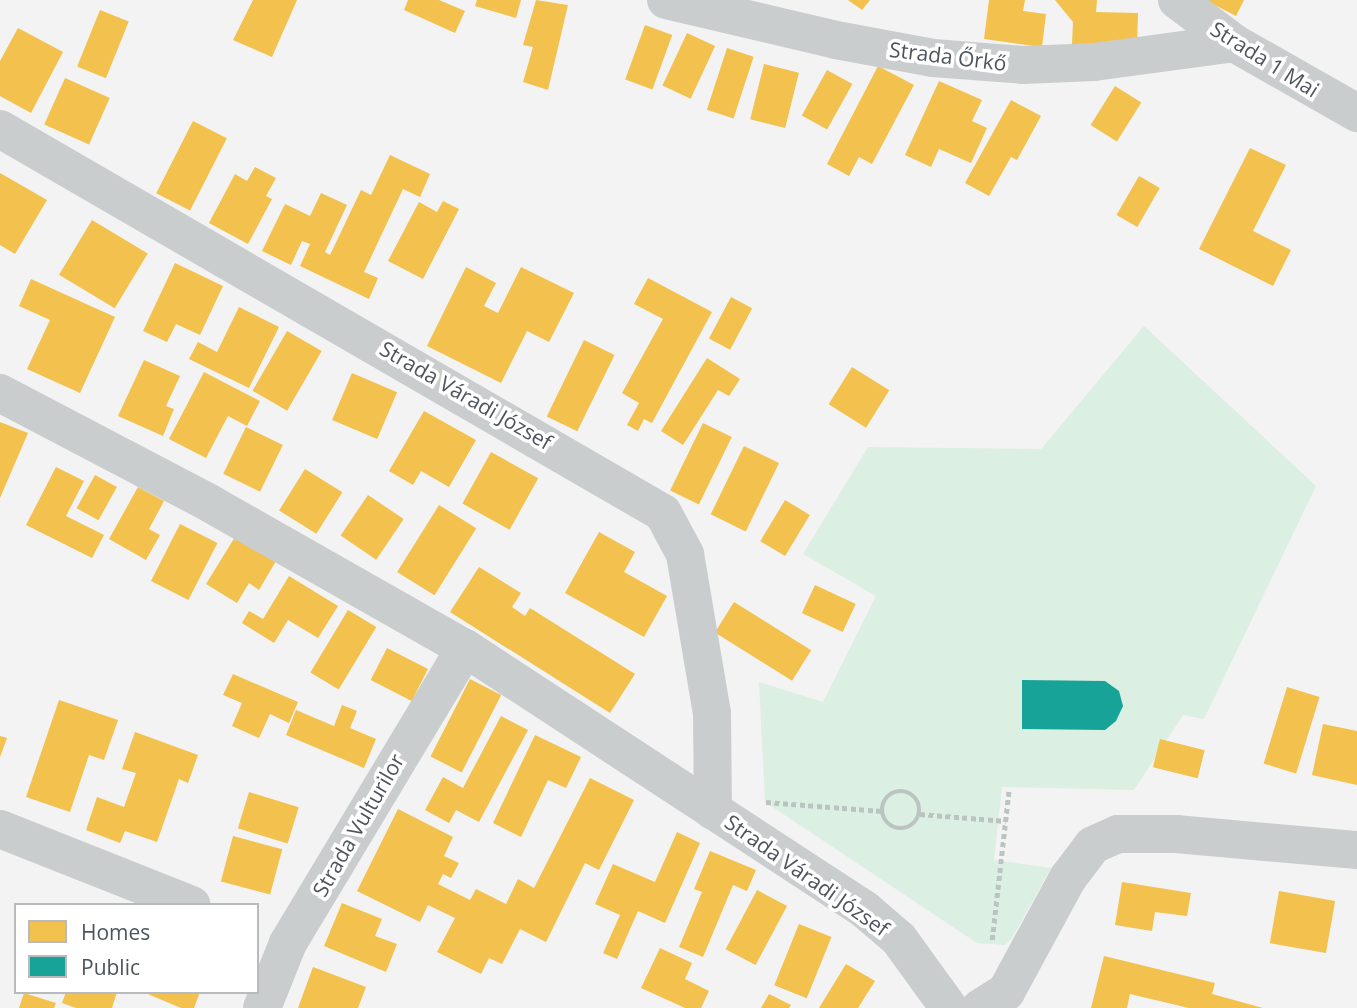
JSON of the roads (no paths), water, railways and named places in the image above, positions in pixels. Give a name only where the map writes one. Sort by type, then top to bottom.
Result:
[{"type":"street","name":"Strada Őrkő","points":[[666,0],[836,40],[933,58],[1011,64],[1094,62],[1234,43]]},
{"type":"street","name":"Strada 1 Mai","points":[[1177,0],[1234,43],[1357,113]]},
{"type":"street","name":"Strada Váradi József","points":[[0,129],[663,513],[678,534],[690,580],[712,714],[713,811]]},
{"type":"street","name":"Strada Váradi József","points":[[0,393],[211,504],[464,648],[864,909],[899,939],[949,1008]]},
{"type":"street","name":"Strada Vulturilor","points":[[262,1008],[273,937],[464,648]]},
{"type":"street","points":[[0,829],[187,903]]},
{"type":"street","points":[[980,1008],[1006,992],[1068,878],[1093,845],[1118,834],[1176,834],[1357,849]]}]
